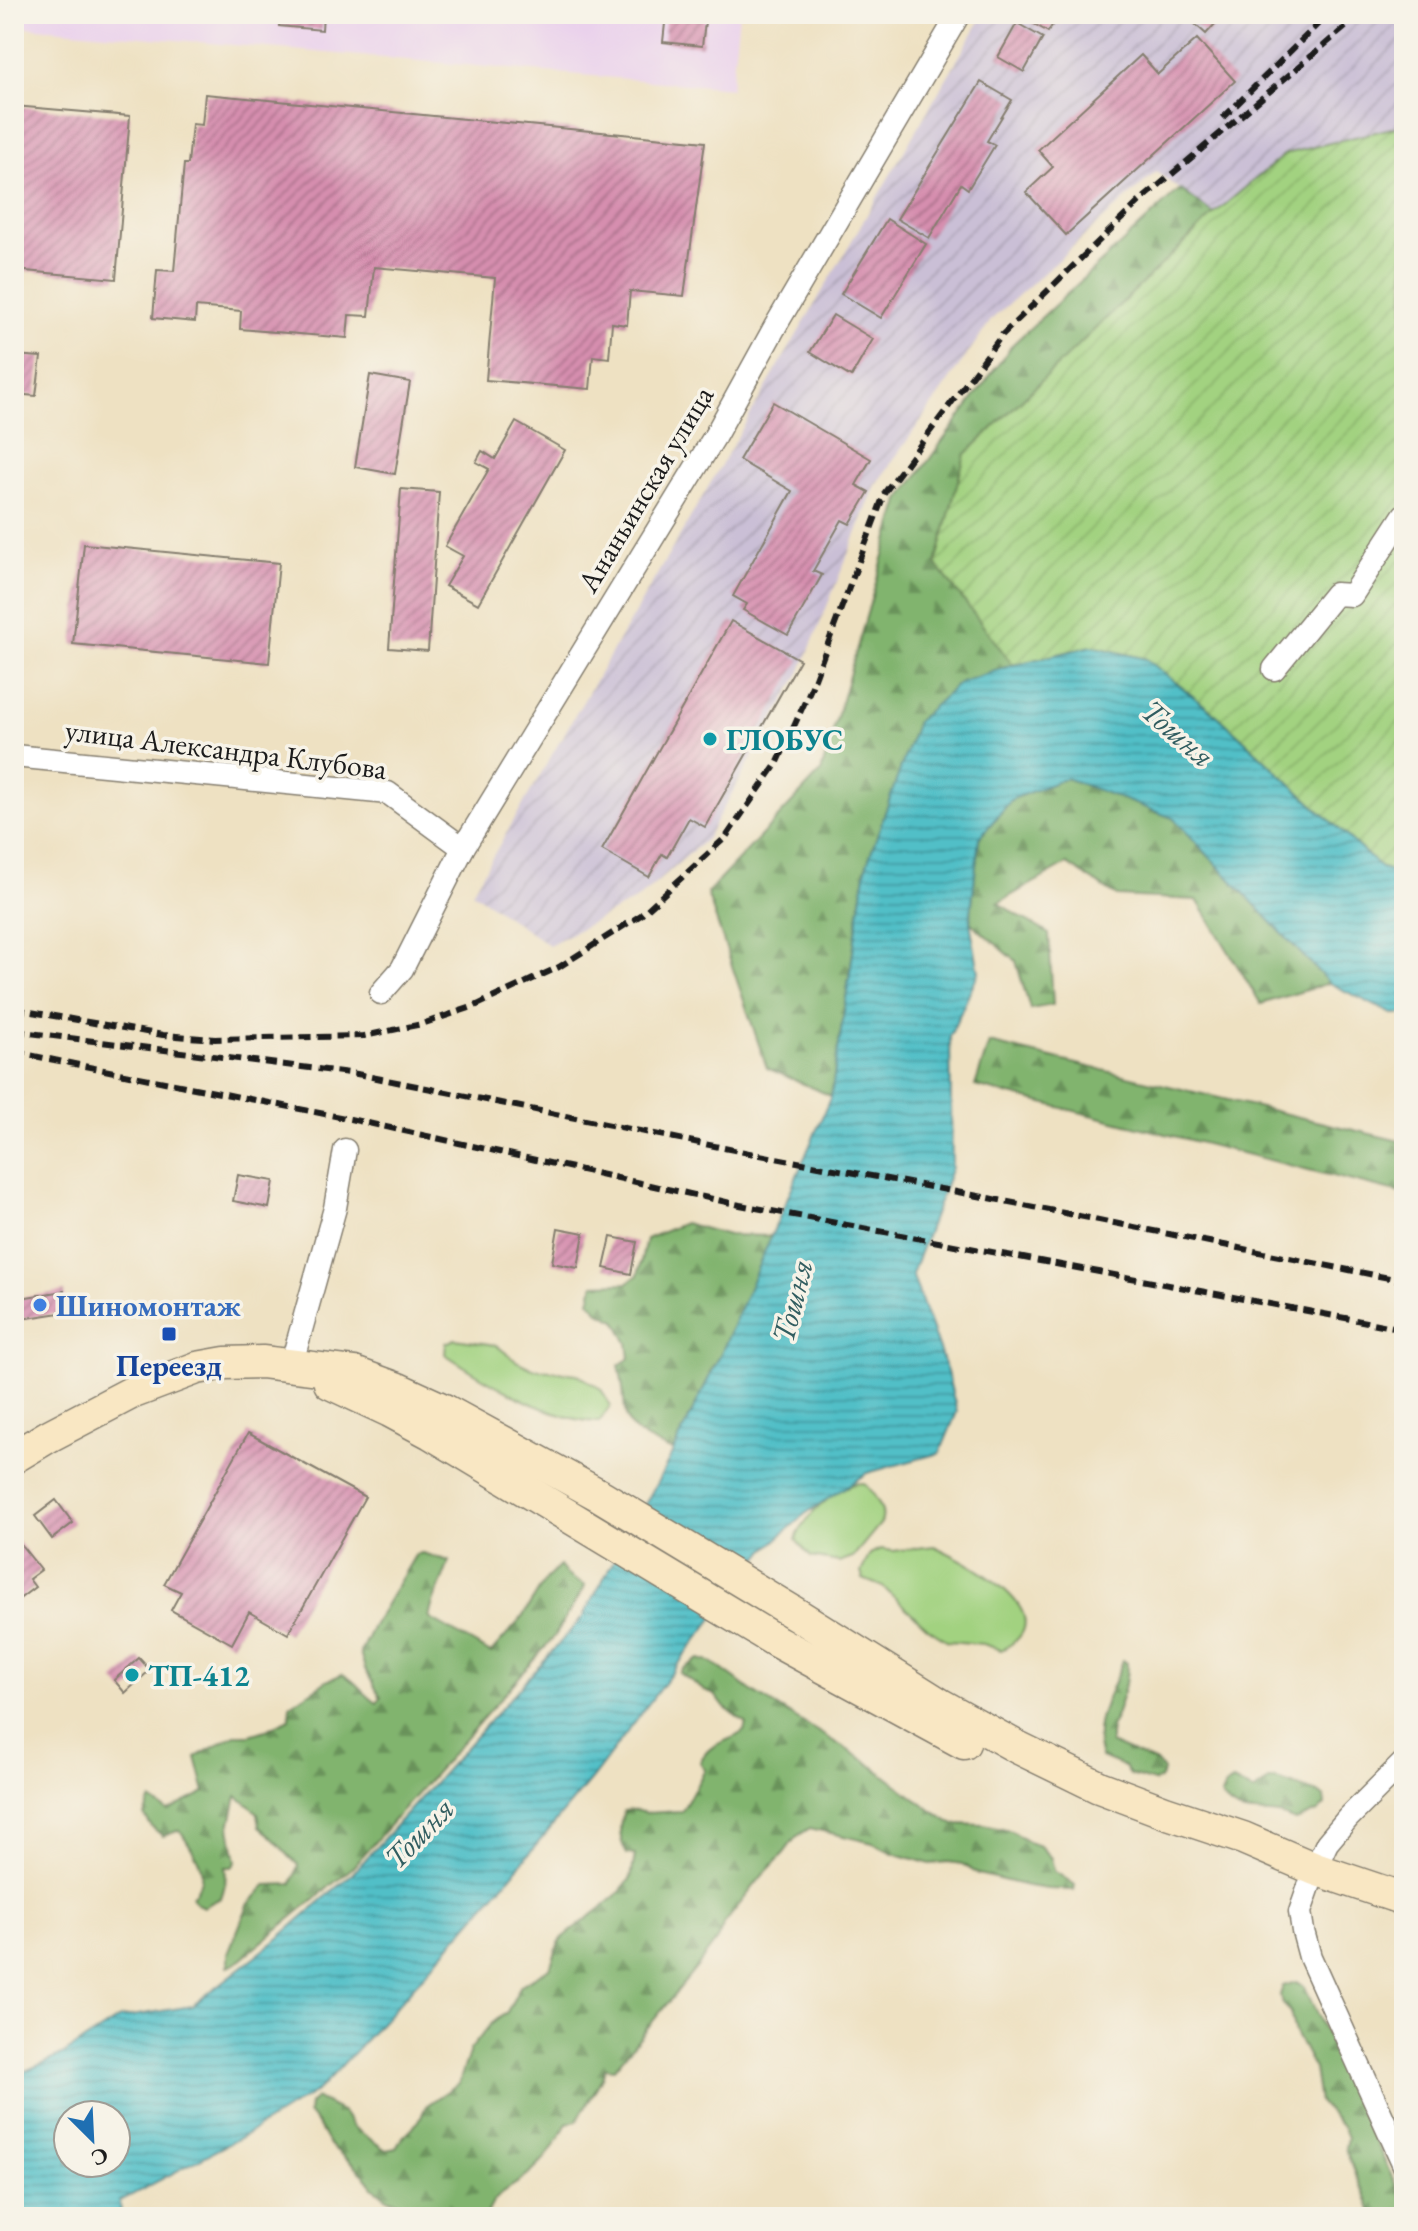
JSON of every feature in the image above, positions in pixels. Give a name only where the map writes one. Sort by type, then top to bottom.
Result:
[{"type":"main road","points":[[14,1457],[120,1398],[182,1372],[211,1365],[262,1362],[354,1373],[446,1411],[601,1496],[941,1705],[1017,1747],[1099,1787],[1243,1838],[1315,1869],[1404,1899]]},
{"type":"main road","points":[[291,1366],[431,1433],[776,1641],[967,1745],[1078,1801],[1220,1853],[1315,1869]]},
{"type":"street","name":"Ананьинская улица","points":[[381,993],[402,969],[463,848],[715,436],[776,325],[959,14]]},
{"type":"street","points":[[1274,669],[1335,594],[1352,595],[1404,515]]},
{"type":"street","name":"улица Александра Клубова","points":[[14,756],[388,793],[463,848]]},
{"type":"street","points":[[291,1366],[335,1208],[345,1150]]},
{"type":"street","points":[[1404,1762],[1327,1843],[1300,1912],[1310,1957],[1404,2165]]},
{"type":"shaded area","points":[[14,14],[739,14],[731,88],[14,26]]},
{"type":"shaded area","points":[[984,14],[1404,14],[1404,125],[1285,154],[1214,214],[1156,172],[992,319],[876,485],[800,673],[706,839],[639,898],[549,945],[472,892]]},
{"type":"green space","points":[[1404,125],[1404,875],[1381,868],[1219,717],[1146,659],[1092,646],[1013,665],[936,564],[965,455],[1214,214],[1285,154]]},
{"type":"green space","points":[[1180,189],[1214,214],[965,455],[936,564],[1013,665],[959,683],[866,867],[831,1096],[767,1068],[707,893],[821,772],[900,500],[1013,344]]},
{"type":"green space","points":[[1066,778],[1173,818],[1329,983],[1261,1004],[1197,900],[1117,896],[1067,864],[998,903],[1049,934],[1053,1005],[1030,1009],[1016,961],[970,922],[979,838],[1012,799]]},
{"type":"green space","points":[[989,1043],[1404,1142],[1404,1194],[975,1086]]},
{"type":"green space","points":[[684,1223],[728,1235],[773,1236],[673,1451],[631,1427],[625,1410],[619,1365],[630,1358],[628,1343],[616,1320],[599,1312],[590,1301],[594,1284],[627,1283],[638,1275],[646,1239]]},
{"type":"green space","points":[[455,1339],[496,1345],[516,1361],[533,1369],[577,1374],[601,1389],[610,1406],[599,1422],[580,1420],[540,1407],[498,1387],[445,1354],[446,1343]]},
{"type":"green space","points":[[864,1483],[881,1507],[881,1523],[853,1557],[839,1562],[811,1557],[796,1540],[804,1524],[835,1493],[853,1484]]},
{"type":"green space","points":[[934,1546],[967,1563],[1005,1590],[1019,1606],[1025,1621],[1020,1636],[1001,1650],[983,1644],[948,1641],[928,1628],[883,1587],[863,1579],[861,1572],[870,1554],[880,1549],[893,1551]]},
{"type":"green space","points":[[416,1554],[449,1561],[429,1618],[491,1653],[521,1619],[546,1579],[560,1566],[567,1575],[585,1586],[555,1636],[352,1868],[235,1964],[228,1966],[228,1954],[248,1905],[266,1885],[292,1884],[298,1865],[260,1827],[258,1813],[237,1796],[230,1827],[236,1862],[232,1867],[225,1867],[221,1898],[203,1907],[192,1897],[201,1879],[200,1863],[180,1830],[163,1836],[152,1827],[144,1815],[151,1800],[168,1811],[205,1792],[196,1757],[235,1735],[250,1735],[289,1719],[290,1705],[342,1674],[377,1703],[381,1698],[365,1669],[360,1652]]},
{"type":"green space","points":[[699,1659],[713,1663],[753,1692],[866,1761],[953,1824],[983,1825],[1011,1831],[1040,1846],[1051,1858],[1054,1871],[1075,1885],[1074,1890],[1027,1886],[978,1874],[962,1864],[930,1864],[893,1853],[873,1843],[810,1828],[796,1837],[763,1875],[724,1924],[717,1940],[697,1967],[614,2069],[605,2068],[577,2121],[567,2123],[544,2160],[501,2194],[486,2217],[412,2217],[414,2207],[389,2199],[329,2144],[308,2113],[309,2104],[316,2098],[343,2112],[353,2127],[386,2150],[396,2148],[419,2121],[426,2106],[459,2083],[470,2050],[490,2025],[507,2012],[521,1985],[550,1968],[560,1940],[615,1897],[631,1878],[635,1855],[627,1854],[621,1838],[624,1811],[682,1811],[705,1770],[700,1762],[704,1755],[714,1746],[744,1731],[746,1723],[725,1708],[715,1695],[680,1673]]},
{"type":"green space","points":[[1123,1660],[1127,1663],[1125,1681],[1110,1743],[1157,1763],[1163,1770],[1161,1778],[1154,1782],[1130,1775],[1125,1767],[1101,1757],[1098,1745],[1100,1720]]},
{"type":"green space","points":[[1273,1779],[1318,1793],[1324,1797],[1325,1805],[1318,1812],[1296,1821],[1278,1815],[1239,1811],[1221,1795],[1225,1786],[1233,1781],[1254,1792]]},
{"type":"green space","points":[[1296,1982],[1304,1986],[1404,2203],[1404,2217],[1373,2217],[1345,2148],[1347,2138],[1343,2128],[1319,2102],[1314,2069],[1280,1995],[1283,1986]]},
{"type":"water","name":"Тошня","points":[[1092,646],[1146,659],[1219,717],[1381,868],[1404,875],[1404,1014],[1392,1014],[1329,983],[1173,818],[1066,778],[1012,799],[979,838],[970,922],[979,972],[950,1036],[952,1167],[912,1274],[947,1372],[957,1412],[940,1453],[867,1473],[805,1514],[765,1550],[593,1777],[508,1879],[320,2089],[249,2133],[120,2201],[121,2217],[14,2217],[14,2076],[62,2055],[120,2018],[192,2006],[274,1942],[354,1872],[582,1618],[664,1470],[723,1349],[831,1096],[866,867],[917,721],[959,683],[1013,665]]},
{"type":"building","points":[[280,14],[323,14],[322,30],[279,26]]},
{"type":"building","points":[[609,14],[642,14],[641,24],[608,22]]},
{"type":"building","points":[[666,14],[706,14],[702,46],[663,42]]},
{"type":"building","points":[[1017,14],[1059,14],[1048,32]]},
{"type":"building","points":[[1184,14],[1224,14],[1206,34]]},
{"type":"building","points":[[1017,23],[1043,38],[1024,72],[998,57]]},
{"type":"building","points":[[1197,39],[1235,81],[1066,235],[1026,192],[1053,167],[1038,150],[1141,55],[1158,74]]},
{"type":"building","points":[[981,82],[1012,100],[987,141],[995,145],[968,189],[961,184],[929,238],[897,219]]},
{"type":"building","points":[[205,94],[705,142],[684,296],[630,291],[627,325],[612,323],[609,358],[593,356],[590,389],[486,380],[495,278],[374,267],[369,316],[349,315],[347,338],[240,329],[241,311],[196,307],[195,322],[153,318],[157,270],[174,271],[184,164],[188,164],[192,124],[202,125]]},
{"type":"building","points":[[14,106],[130,116],[116,279],[14,270]]},
{"type":"building","points":[[887,219],[926,244],[881,318],[841,294]]},
{"type":"building","points":[[833,315],[873,339],[851,377],[810,352]]},
{"type":"building","points":[[14,355],[41,357],[36,396],[14,394]]},
{"type":"building","points":[[370,375],[410,382],[395,474],[355,467]]},
{"type":"building","points":[[773,402],[871,459],[856,485],[869,492],[850,524],[842,520],[813,571],[822,575],[788,635],[743,610],[747,604],[733,596],[792,491],[739,460]]},
{"type":"building","points":[[516,422],[565,450],[478,604],[445,586],[463,556],[445,546],[489,469],[476,462],[482,451],[495,459]]},
{"type":"building","points":[[401,489],[439,492],[428,651],[389,648]]},
{"type":"building","points":[[84,544],[279,563],[269,663],[73,644]]},
{"type":"building","name":"ГЛОБУС","points":[[731,621],[800,660],[705,827],[689,818],[667,857],[662,854],[649,877],[602,850]]},
{"type":"building","points":[[238,1175],[274,1181],[269,1208],[233,1201]]},
{"type":"building","points":[[558,1228],[584,1233],[578,1268],[552,1263]]},
{"type":"building","points":[[611,1237],[637,1242],[631,1274],[604,1268]]},
{"type":"building","name":"Шиномонтаж","points":[[64,1291],[67,1312],[14,1320],[14,1299]]},
{"type":"building","points":[[248,1433],[365,1497],[288,1634],[249,1612],[232,1644],[171,1610],[181,1592],[164,1584]]},
{"type":"building","points":[[56,1500],[73,1523],[52,1539],[35,1516]]},
{"type":"building","points":[[14,1536],[41,1570],[29,1579],[35,1587],[14,1603]]},
{"type":"building","name":"ТП-412","points":[[139,1658],[150,1670],[125,1693],[114,1680]]},
{"type":"railway","points":[[1223,118],[1328,14]]},
{"type":"railway","points":[[14,1009],[163,1035],[215,1039],[364,1036],[422,1024],[475,1006],[559,967],[641,915],[726,837],[778,762],[812,686],[885,492],[1002,335],[1139,202],[1361,14]]},
{"type":"railway","points":[[14,1031],[357,1074],[1404,1281]]},
{"type":"railway","points":[[14,1052],[350,1119],[740,1205],[1404,1329]]},
{"type":"place","name":"ГЛОБУС","points":[[710,739]]},
{"type":"place","name":"Шиномонтаж","points":[[40,1305]]},
{"type":"place","name":"Переезд","points":[[169,1334]]},
{"type":"place","name":"ТП-412","points":[[132,1675]]}]
